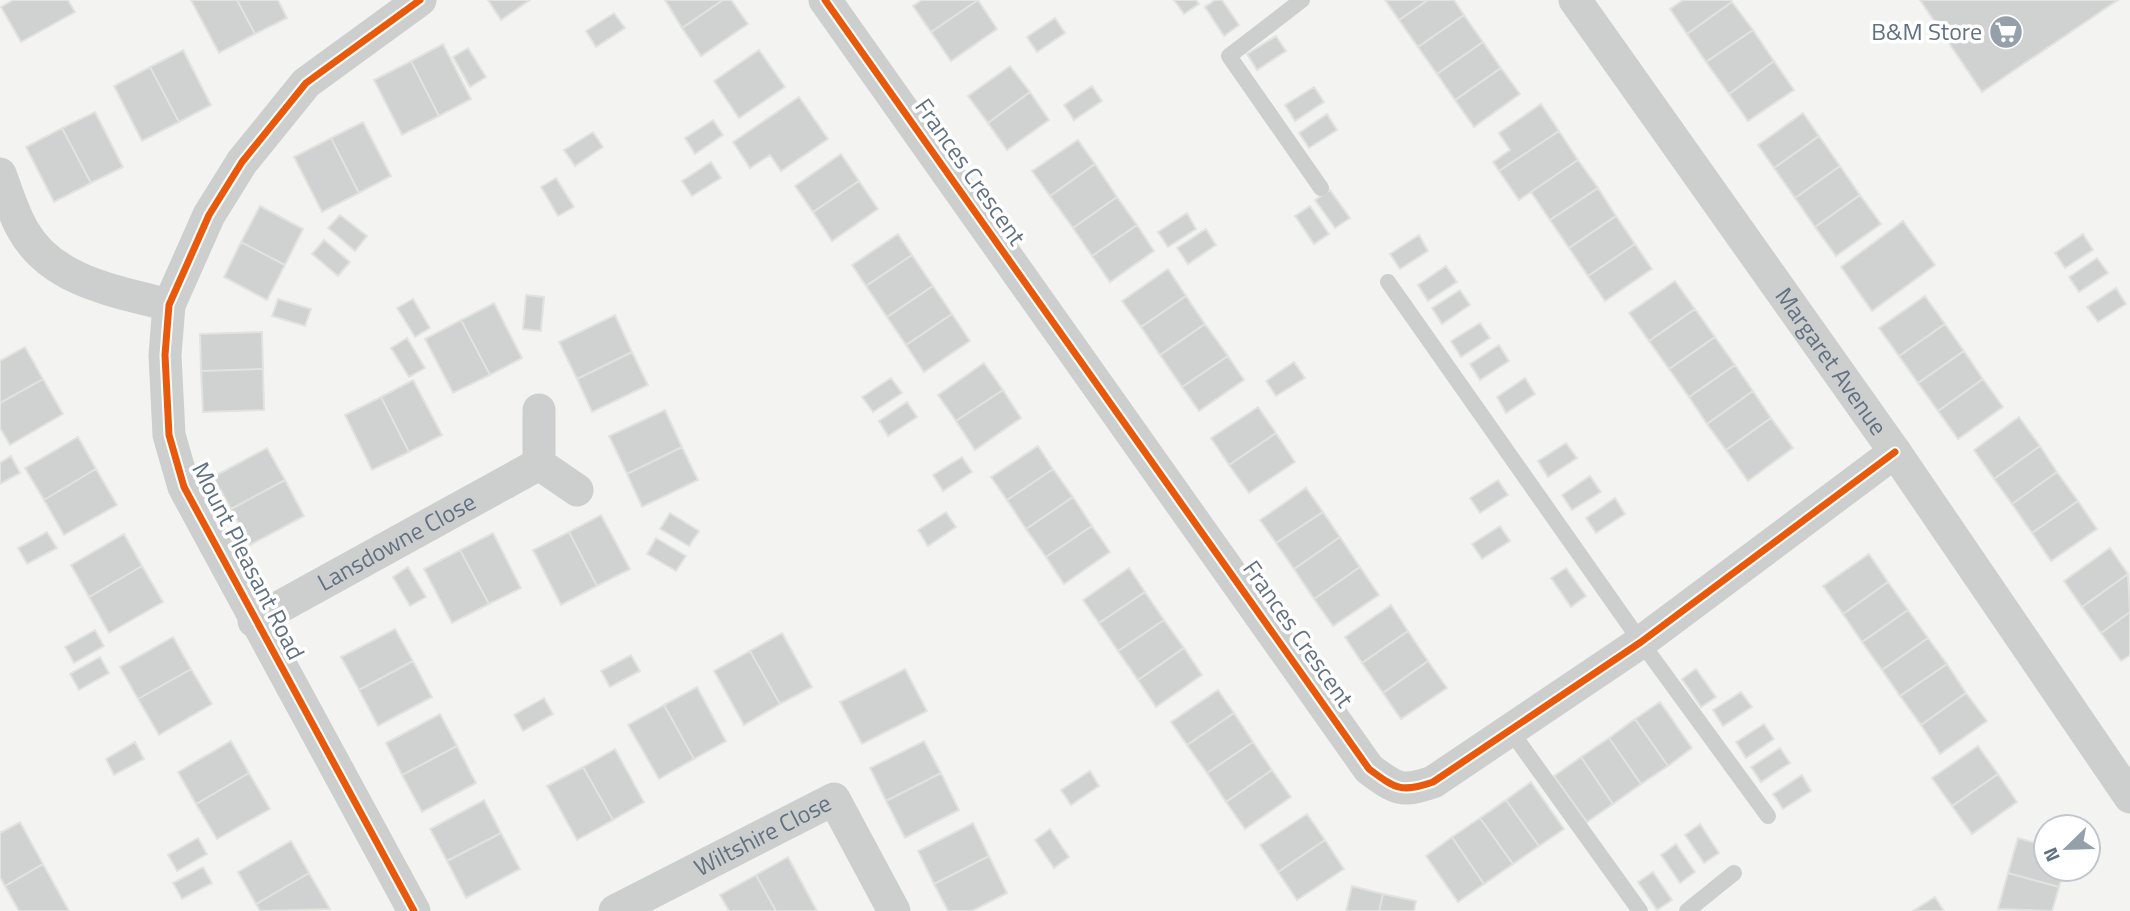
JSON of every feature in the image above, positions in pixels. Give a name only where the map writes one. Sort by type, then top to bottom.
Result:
[{"type":"street","name":"Mount Pleasant Road","points":[[414,911],[254,621],[184,487],[169,435],[165,355],[169,305],[216,204],[242,162],[306,83],[420,0]]},
{"type":"street","name":"Frances Crescent","points":[[825,0],[1369,769],[1392,786],[1410,790],[1433,782],[1641,642],[1895,452]]},
{"type":"street","name":"Margaret Avenue","points":[[1575,0],[1895,452],[2130,797]]},
{"type":"street","points":[[0,174],[23,230],[50,263],[91,285],[169,305]]},
{"type":"street","points":[[540,410],[538,464],[577,490]]},
{"type":"street","name":"Lansdowne Close","points":[[254,621],[538,464]]},
{"type":"street","name":"Wiltshire Close","points":[[615,911],[834,799],[894,911]]},
{"type":"lane","points":[[1302,0],[1228,56],[1321,188]]},
{"type":"lane","points":[[1388,282],[1641,642],[1768,816]]},
{"type":"lane","points":[[1510,730],[1640,911]]},
{"type":"lane","points":[[1687,911],[1734,873]]},
{"type":"building","points":[[13,0],[68,0],[75,12],[21,42],[1,7]]},
{"type":"building","points":[[191,0],[237,0],[255,34],[219,53]]},
{"type":"building","points":[[237,0],[278,0],[287,18],[255,34]]},
{"type":"building","points":[[488,0],[530,0],[501,20]]},
{"type":"building","points":[[665,0],[723,0],[682,28]]},
{"type":"building","points":[[723,0],[731,0],[748,24],[701,56],[682,28]]},
{"type":"building","points":[[922,0],[978,0],[931,32],[913,6]]},
{"type":"building","points":[[978,0],[997,29],[951,61],[931,32]]},
{"type":"building","points":[[1174,0],[1196,0],[1199,4],[1184,14]]},
{"type":"building","points":[[1215,0],[1222,0],[1239,25],[1224,36],[1205,7]]},
{"type":"building","points":[[1385,0],[1428,0],[1399,20]]},
{"type":"building","points":[[1428,0],[1454,0],[1464,15],[1418,47],[1399,20]]},
{"type":"building","points":[[1683,0],[1732,2],[1687,34],[1670,9]]},
{"type":"building","name":"B&M Store","points":[[1920,0],[2118,0],[1982,92]]},
{"type":"building","points":[[1732,2],[1753,30],[1706,62],[1687,34]]},
{"type":"building","points":[[614,13],[625,28],[596,47],[586,31]]},
{"type":"building","points":[[1464,15],[1483,42],[1437,74],[1418,47]]},
{"type":"building","points":[[1055,18],[1065,33],[1037,52],[1027,37]]},
{"type":"building","points":[[1753,30],[1774,61],[1729,94],[1706,62]]},
{"type":"building","points":[[1276,36],[1286,51],[1257,70],[1247,54]]},
{"type":"building","points":[[1483,42],[1501,68],[1455,100],[1437,74]]},
{"type":"building","points":[[443,44],[471,99],[439,116],[411,61]]},
{"type":"building","points":[[468,48],[486,77],[470,87],[453,57]]},
{"type":"building","points":[[183,50],[211,105],[179,122],[150,67]]},
{"type":"building","points":[[759,50],[785,87],[739,118],[714,81]]},
{"type":"building","points":[[411,61],[439,116],[402,135],[374,80]]},
{"type":"building","points":[[1774,61],[1794,90],[1748,121],[1729,94]]},
{"type":"building","points":[[1010,66],[1030,92],[988,123],[968,96]]},
{"type":"building","points":[[150,67],[179,122],[142,141],[114,86]]},
{"type":"building","points":[[1501,68],[1520,94],[1474,127],[1455,100]]},
{"type":"building","points":[[1092,86],[1102,101],[1074,120],[1064,105]]},
{"type":"building","points":[[1314,87],[1324,102],[1295,121],[1285,105]]},
{"type":"building","points":[[1030,92],[1049,120],[1007,150],[988,123]]},
{"type":"building","points":[[799,97],[828,139],[781,171],[770,155],[750,168],[733,142]]},
{"type":"building","points":[[1541,104],[1559,131],[1499,171],[1493,162],[1510,150],[1499,133]]},
{"type":"building","points":[[95,112],[123,167],[91,183],[62,128]]},
{"type":"building","points":[[1803,113],[1819,136],[1774,168],[1758,145]]},
{"type":"building","points":[[1327,114],[1337,130],[1309,148],[1299,133]]},
{"type":"building","points":[[713,120],[723,135],[695,154],[685,138]]},
{"type":"building","points":[[363,122],[391,176],[359,193],[331,138]]},
{"type":"building","points":[[62,128],[91,183],[54,202],[26,147]]},
{"type":"building","points":[[1559,131],[1578,160],[1519,200],[1499,171]]},
{"type":"building","points":[[593,132],[603,147],[575,166],[564,150]]},
{"type":"building","points":[[1819,136],[1840,166],[1795,198],[1774,168]]},
{"type":"building","points":[[331,138],[359,193],[322,212],[294,157]]},
{"type":"building","points":[[1078,140],[1095,164],[1050,196],[1032,171]]},
{"type":"building","points":[[841,154],[859,181],[813,212],[795,186]]},
{"type":"building","points":[[1578,160],[1598,188],[1550,220],[1531,192]]},
{"type":"building","points":[[711,162],[721,178],[692,196],[682,181]]},
{"type":"building","points":[[1095,164],[1117,197],[1073,228],[1050,196]]},
{"type":"building","points":[[1840,166],[1860,195],[1815,227],[1795,198]]},
{"type":"building","points":[[556,178],[574,207],[558,216],[541,187]]},
{"type":"building","points":[[859,181],[878,209],[832,241],[813,212]]},
{"type":"building","points":[[1598,188],[1616,216],[1569,248],[1550,220]]},
{"type":"building","points":[[1330,190],[1350,218],[1335,228],[1315,200]]},
{"type":"building","points":[[1860,195],[1881,224],[1836,256],[1815,227]]},
{"type":"building","points":[[1117,197],[1137,225],[1092,256],[1073,228]]},
{"type":"building","points":[[260,206],[303,229],[285,265],[241,242]]},
{"type":"building","points":[[1310,206],[1329,234],[1314,244],[1295,216]]},
{"type":"building","points":[[1187,213],[1196,229],[1168,247],[1158,232]]},
{"type":"building","points":[[340,215],[367,236],[355,251],[328,228]]},
{"type":"building","points":[[1616,216],[1635,244],[1588,276],[1569,248]]},
{"type":"building","points":[[1903,221],[1935,265],[1872,311],[1841,267]]},
{"type":"building","points":[[1137,225],[1154,251],[1110,282],[1092,256]]},
{"type":"building","points":[[1206,229],[1216,245],[1188,264],[1177,248]]},
{"type":"building","points":[[898,234],[912,255],[866,286],[852,265]]},
{"type":"building","points":[[2083,234],[2093,250],[2065,268],[2055,253]]},
{"type":"building","points":[[1419,235],[1428,251],[1400,269],[1390,254]]},
{"type":"building","points":[[324,240],[350,262],[338,276],[312,254]]},
{"type":"building","points":[[241,242],[285,265],[267,300],[224,277]]},
{"type":"building","points":[[1635,244],[1652,269],[1605,301],[1588,276]]},
{"type":"building","points":[[912,255],[933,286],[887,317],[866,286]]},
{"type":"building","points":[[2097,258],[2108,273],[2079,292],[2069,277]]},
{"type":"building","points":[[1446,266],[1457,282],[1428,301],[1418,285]]},
{"type":"building","points":[[1168,269],[1186,296],[1141,327],[1122,301]]},
{"type":"building","points":[[1675,281],[1695,309],[1649,341],[1629,313]]},
{"type":"building","points":[[933,286],[952,314],[906,345],[887,317]]},
{"type":"building","points":[[2116,288],[2126,304],[2098,322],[2087,307]]},
{"type":"building","points":[[1460,290],[1470,305],[1442,324],[1432,308]]},
{"type":"building","points":[[526,295],[544,297],[541,331],[523,329]]},
{"type":"building","points":[[1186,296],[1205,324],[1160,355],[1141,327]]},
{"type":"building","points":[[1925,296],[1945,324],[1899,356],[1879,328]]},
{"type":"building","points":[[278,299],[311,309],[305,326],[272,316]]},
{"type":"building","points":[[413,299],[430,328],[415,337],[397,308]]},
{"type":"building","points":[[494,303],[522,358],[490,375],[461,320]]},
{"type":"building","points":[[1695,309],[1715,337],[1669,369],[1649,341]]},
{"type":"building","points":[[952,314],[970,341],[924,372],[906,345]]},
{"type":"building","points":[[615,315],[632,352],[577,379],[559,342]]},
{"type":"building","points":[[461,320],[490,375],[453,393],[425,339]]},
{"type":"building","points":[[1480,323],[1490,338],[1461,357],[1451,341]]},
{"type":"building","points":[[1205,324],[1228,356],[1182,387],[1160,355]]},
{"type":"building","points":[[1945,324],[1964,351],[1918,383],[1899,356]]},
{"type":"building","points":[[262,332],[263,369],[201,371],[200,334]]},
{"type":"building","points":[[1715,337],[1735,365],[1689,397],[1669,369]]},
{"type":"building","points":[[407,338],[425,368],[409,377],[391,348]]},
{"type":"building","points":[[1499,345],[1509,361],[1480,380],[1470,364]]},
{"type":"building","points":[[25,347],[43,379],[0,403],[0,361]]},
{"type":"building","points":[[1964,351],[1983,379],[1938,411],[1918,383]]},
{"type":"building","points":[[632,352],[648,385],[592,412],[577,379]]},
{"type":"building","points":[[1228,356],[1244,380],[1199,411],[1182,387]]},
{"type":"building","points":[[1294,362],[1305,378],[1276,396],[1266,381]]},
{"type":"building","points":[[984,363],[1003,390],[956,421],[938,395]]},
{"type":"building","points":[[1735,365],[1753,391],[1707,424],[1689,397]]},
{"type":"building","points":[[263,369],[264,410],[203,412],[201,371]]},
{"type":"building","points":[[891,378],[902,393],[873,412],[862,397]]},
{"type":"building","points":[[1525,378],[1535,394],[1506,413],[1497,397]]},
{"type":"building","points":[[43,379],[63,414],[10,445],[0,428],[0,403]]},
{"type":"building","points":[[1983,379],[2003,407],[1958,439],[1938,411]]},
{"type":"building","points":[[413,380],[442,435],[409,452],[381,397]]},
{"type":"building","points":[[1003,390],[1021,418],[975,450],[956,421]]},
{"type":"building","points":[[1753,391],[1771,418],[1726,450],[1707,424]]},
{"type":"building","points":[[381,397],[409,452],[372,470],[345,415]]},
{"type":"building","points":[[907,402],[917,417],[888,436],[879,421]]},
{"type":"building","points":[[1258,407],[1276,433],[1229,465],[1211,438]]},
{"type":"building","points":[[665,410],[682,447],[627,474],[609,436]]},
{"type":"building","points":[[2019,417],[2040,446],[1994,479],[1974,450]]},
{"type":"building","points":[[1771,418],[1793,448],[1748,481],[1726,450]]},
{"type":"building","points":[[1276,433],[1295,462],[1249,493],[1229,465]]},
{"type":"building","points":[[78,437],[96,469],[44,500],[25,468]]},
{"type":"building","points":[[1566,443],[1577,458],[1548,477],[1538,461]]},
{"type":"building","points":[[1038,446],[1053,469],[1007,500],[991,477]]},
{"type":"building","points":[[2040,446],[2057,472],[2012,504],[1994,479]]},
{"type":"building","points":[[682,447],[698,480],[642,507],[627,474]]},
{"type":"building","points":[[267,448],[285,480],[231,509],[213,477]]},
{"type":"building","points":[[11,456],[20,473],[0,484],[0,463]]},
{"type":"building","points":[[962,457],[972,472],[943,491],[933,475]]},
{"type":"building","points":[[96,469],[117,505],[64,535],[44,500]]},
{"type":"building","points":[[1053,469],[1073,497],[1026,529],[1007,500]]},
{"type":"building","points":[[2057,472],[2078,501],[2032,533],[2012,504]]},
{"type":"building","points":[[1590,476],[1601,492],[1572,510],[1562,495]]},
{"type":"building","points":[[285,480],[304,516],[250,545],[231,509]]},
{"type":"building","points":[[1498,480],[1508,495],[1480,513],[1470,498]]},
{"type":"building","points":[[1306,488],[1323,512],[1276,543],[1260,520]]},
{"type":"building","points":[[1073,497],[1092,526],[1046,557],[1026,529]]},
{"type":"building","points":[[1615,498],[1625,514],[1596,533],[1586,518]]},
{"type":"building","points":[[2078,501],[2097,529],[2051,561],[2032,533]]},
{"type":"building","points":[[946,512],[956,527],[928,546],[918,530]]},
{"type":"building","points":[[1323,512],[1340,537],[1294,569],[1276,543]]},
{"type":"building","points":[[670,513],[699,531],[689,546],[660,529]]},
{"type":"building","points":[[601,515],[630,569],[597,586],[569,532]]},
{"type":"building","points":[[1092,526],[1110,552],[1064,584],[1046,557]]},
{"type":"building","points":[[1500,526],[1510,541],[1482,559],[1472,544]]},
{"type":"building","points":[[47,532],[57,548],[27,564],[18,548]]},
{"type":"building","points":[[569,532],[597,586],[561,605],[533,550]]},
{"type":"building","points":[[493,533],[521,588],[489,604],[460,550]]},
{"type":"building","points":[[124,534],[142,566],[89,597],[71,565]]},
{"type":"building","points":[[1340,537],[1360,567],[1314,599],[1294,569]]},
{"type":"building","points":[[656,538],[686,556],[676,571],[647,554]]},
{"type":"building","points":[[2110,548],[2128,574],[2082,607],[2064,581]]},
{"type":"building","points":[[460,550],[489,604],[452,623],[424,569]]},
{"type":"building","points":[[1869,554],[1888,582],[1843,614],[1823,586]]},
{"type":"building","points":[[142,566],[163,602],[109,633],[89,597]]},
{"type":"building","points":[[408,567],[426,597],[410,606],[393,577]]},
{"type":"building","points":[[1360,567],[1379,595],[1333,626],[1314,599]]},
{"type":"building","points":[[1129,568],[1145,592],[1099,623],[1083,600]]},
{"type":"building","points":[[1566,568],[1586,596],[1571,607],[1551,578]]},
{"type":"building","points":[[2128,574],[2130,612],[2101,633],[2082,607]]},
{"type":"building","points":[[1888,582],[1908,610],[1862,642],[1843,614]]},
{"type":"building","points":[[1145,592],[1164,620],[1118,651],[1099,623]]},
{"type":"building","points":[[1391,605],[1408,631],[1362,663],[1345,637]]},
{"type":"building","points":[[1908,610],[1928,638],[1882,670],[1862,642]]},
{"type":"building","points":[[2130,612],[2130,655],[2121,661],[2101,633]]},
{"type":"building","points":[[1164,620],[1184,648],[1138,680],[1118,651]]},
{"type":"building","points":[[395,629],[413,661],[359,690],[341,657]]},
{"type":"building","points":[[95,630],[104,646],[74,663],[65,647]]},
{"type":"building","points":[[1408,631],[1428,661],[1383,693],[1362,663]]},
{"type":"building","points":[[782,633],[812,687],[780,704],[750,651]]},
{"type":"building","points":[[173,637],[191,669],[138,699],[120,667]]},
{"type":"building","points":[[1928,638],[1947,664],[1900,696],[1882,670]]},
{"type":"building","points":[[1184,648],[1202,675],[1156,707],[1138,680]]},
{"type":"building","points":[[750,651],[780,704],[744,725],[714,671]]},
{"type":"building","points":[[631,655],[640,671],[610,687],[601,671]]},
{"type":"building","points":[[100,657],[109,673],[79,690],[70,674]]},
{"type":"building","points":[[413,661],[432,697],[378,726],[359,690]]},
{"type":"building","points":[[1428,661],[1447,688],[1401,719],[1383,693]]},
{"type":"building","points":[[1947,664],[1966,693],[1921,725],[1900,696]]},
{"type":"building","points":[[191,669],[212,704],[159,735],[138,699]]},
{"type":"building","points":[[905,669],[927,711],[862,744],[840,702]]},
{"type":"building","points":[[1696,669],[1716,697],[1701,707],[1682,679]]},
{"type":"building","points":[[697,687],[726,741],[694,759],[664,705]]},
{"type":"building","points":[[1218,690],[1234,713],[1187,745],[1171,722]]},
{"type":"building","points":[[1741,692],[1752,707],[1723,726],[1713,710]]},
{"type":"building","points":[[1966,693],[1987,721],[1940,754],[1921,725]]},
{"type":"building","points":[[544,698],[553,714],[523,731],[514,715]]},
{"type":"building","points":[[1660,702],[1692,748],[1668,766],[1635,719]]},
{"type":"building","points":[[664,705],[694,759],[659,779],[628,725]]},
{"type":"building","points":[[1234,713],[1253,742],[1207,773],[1187,745]]},
{"type":"building","points":[[440,714],[457,746],[402,775],[386,743]]},
{"type":"building","points":[[1635,719],[1668,766],[1641,784],[1609,738]]},
{"type":"building","points":[[1764,724],[1774,739],[1746,758],[1736,742]]},
{"type":"building","points":[[1609,738],[1641,784],[1613,804],[1581,757]]},
{"type":"building","points":[[231,741],[249,773],[196,804],[178,772]]},
{"type":"building","points":[[924,741],[941,773],[886,801],[870,768]]},
{"type":"building","points":[[135,742],[144,759],[114,775],[106,759]]},
{"type":"building","points":[[1253,742],[1272,770],[1226,802],[1207,773]]},
{"type":"building","points":[[457,746],[476,783],[422,812],[402,775]]},
{"type":"building","points":[[1978,746],[1998,774],[1952,806],[1932,778]]},
{"type":"building","points":[[1780,748],[1790,763],[1761,782],[1751,767]]},
{"type":"building","points":[[615,749],[644,802],[613,820],[583,767]]},
{"type":"building","points":[[1581,757],[1613,804],[1587,822],[1554,776]]},
{"type":"building","points":[[583,767],[613,820],[577,840],[547,786]]},
{"type":"building","points":[[1272,770],[1291,797],[1245,829],[1226,802]]},
{"type":"building","points":[[1090,771],[1099,786],[1071,805],[1061,790]]},
{"type":"building","points":[[249,773],[270,809],[217,839],[196,804]]},
{"type":"building","points":[[941,773],[959,810],[905,838],[886,801]]},
{"type":"building","points":[[1998,774],[2017,802],[1972,834],[1952,806]]},
{"type":"building","points":[[1802,775],[1811,791],[1783,809],[1773,794]]},
{"type":"building","points":[[1531,782],[1564,829],[1539,846],[1506,800]]},
{"type":"building","points":[[484,800],[501,833],[447,861],[430,829]]},
{"type":"building","points":[[1506,800],[1539,846],[1513,864],[1480,818]]},
{"type":"building","points":[[1307,814],[1325,840],[1278,872],[1260,845]]},
{"type":"building","points":[[1480,818],[1513,864],[1484,884],[1452,837]]},
{"type":"building","points":[[20,822],[43,864],[5,886],[0,877],[0,833]]},
{"type":"building","points":[[973,823],[989,856],[934,884],[918,851]]},
{"type":"building","points":[[1700,824],[1719,853],[1704,863],[1685,835]]},
{"type":"building","points":[[1050,829],[1069,857],[1054,868],[1035,840]]},
{"type":"building","points":[[501,833],[520,869],[466,898],[447,861]]},
{"type":"building","points":[[1452,837],[1484,884],[1458,902],[1426,856]]},
{"type":"building","points":[[198,838],[207,854],[177,871],[168,855]]},
{"type":"building","points":[[2018,838],[2032,842],[2032,880],[2008,873]]},
{"type":"building","points":[[1325,840],[1344,869],[1297,900],[1278,872]]},
{"type":"building","points":[[291,841],[309,873],[256,904],[238,872]]},
{"type":"building","points":[[1676,844],[1695,872],[1680,883],[1661,855]]},
{"type":"building","points":[[989,856],[1007,893],[972,911],[948,911],[934,884]]},
{"type":"building","points":[[788,857],[817,911],[776,911],[756,875]]},
{"type":"building","points":[[43,864],[69,911],[19,911],[5,886]]},
{"type":"building","points":[[203,867],[212,883],[182,899],[173,883]]},
{"type":"building","points":[[1653,872],[1672,900],[1657,910],[1638,882]]},
{"type":"building","points":[[309,873],[330,909],[260,911],[256,904]]},
{"type":"building","points":[[2008,873],[2032,880],[2032,883],[2059,887],[2052,911],[1998,909]]},
{"type":"building","points":[[756,875],[776,911],[729,911],[720,895]]},
{"type":"building","points":[[2044,883],[2060,883],[2059,887]]},
{"type":"building","points":[[1352,886],[1383,894],[1379,911],[1346,911]]},
{"type":"building","points":[[1383,894],[1416,901],[1414,911],[1379,911]]},
{"type":"building","points":[[1935,897],[1944,911],[1913,911]]},
{"type":"cycle path","points":[[414,911],[184,487],[169,435],[165,355],[169,305],[209,215],[242,162],[306,83],[420,0]]},
{"type":"cycle path","points":[[825,0],[1369,769],[1393,785],[1406,788],[1433,782],[1641,642],[1895,452]]},
{"type":"place","name":"B&M Store","points":[[2006,32]]}]
